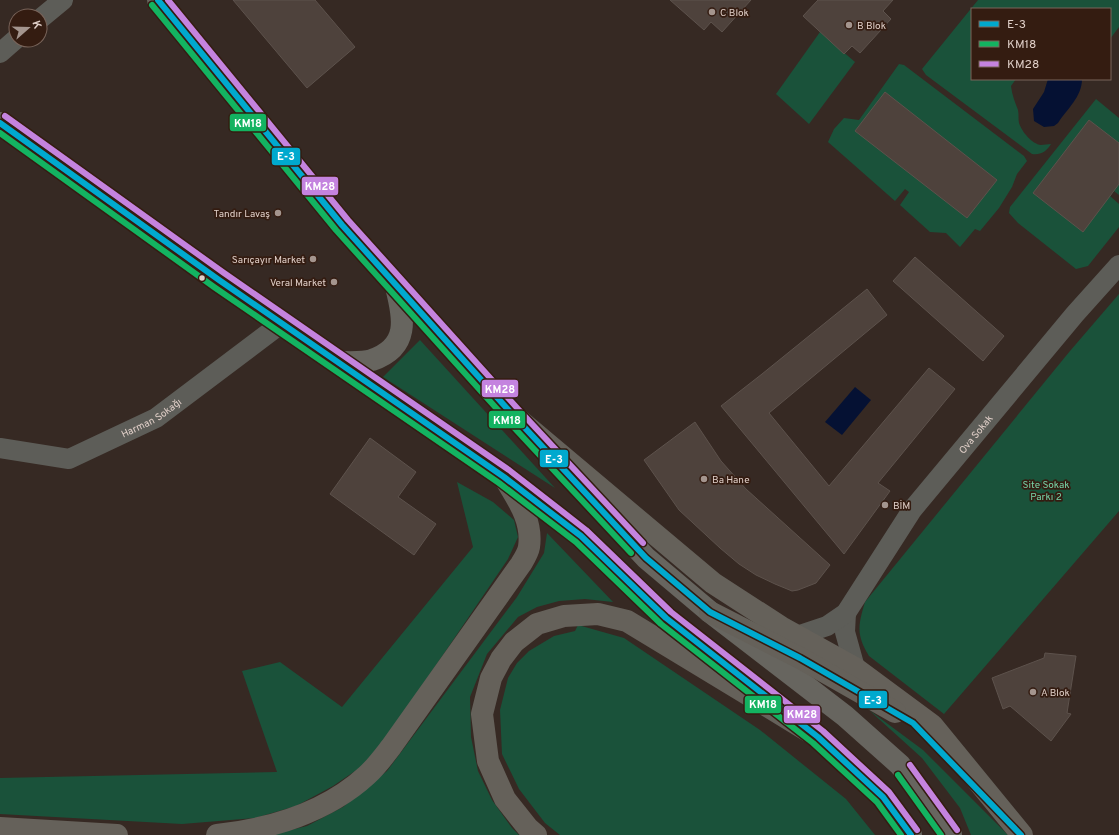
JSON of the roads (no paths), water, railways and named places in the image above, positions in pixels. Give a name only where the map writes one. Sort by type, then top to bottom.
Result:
[{"type":"highway","points":[[512,414],[713,583],[797,636],[855,668],[932,725],[1022,835]]},
{"type":"highway","points":[[217,835],[266,827],[303,815],[339,796],[367,775],[391,747],[521,564],[529,549],[530,532],[524,509],[504,477]]},
{"type":"highway","points":[[710,612],[800,658],[913,723],[1022,835]]},
{"type":"highway","points":[[536,835],[528,828],[505,799],[488,761],[482,714],[491,678],[501,659],[514,642],[537,624],[564,616],[598,614],[627,621],[818,737]]},
{"type":"highway","points":[[0,828],[117,835]]},
{"type":"main road","points":[[158,0],[342,225],[396,287],[646,558],[710,612],[846,716],[900,765],[951,835]]},
{"type":"main road","points":[[0,123],[282,323],[504,477],[581,536],[666,618],[818,737],[883,797],[911,835]]},
{"type":"main road","points":[[338,362],[372,360],[392,350],[401,333],[402,312],[396,287]]},
{"type":"street","points":[[48,12],[63,0]]},
{"type":"street","points":[[0,53],[8,46]]},
{"type":"street","name":"Ova Sokak","points":[[797,636],[827,626],[846,613],[912,510],[1075,314],[1119,264]]},
{"type":"street","name":"Harman Sokağı","points":[[0,448],[69,459],[156,418],[282,323]]},
{"type":"street","points":[[846,613],[845,632],[855,668]]},
{"type":"water","points":[[1048,80],[1082,80],[1080,92],[1077,97],[1058,123],[1054,126],[1044,127],[1034,121],[1033,109],[1044,92]]},
{"type":"water","points":[[855,387],[871,400],[842,435],[825,422]]},
{"type":"place","name":"C Blok","points":[[712,12]]},
{"type":"place","name":"B Blok","points":[[849,25]]},
{"type":"place","name":"Tandır Lavaş","points":[[278,213]]},
{"type":"place","name":"Sarıçayır Market","points":[[313,259]]},
{"type":"place","name":"Veral Market","points":[[334,282]]},
{"type":"place","name":"Ba Hane","points":[[704,479]]},
{"type":"place","name":"BİM","points":[[885,505]]},
{"type":"place","name":"A Blok","points":[[1033,692]]},
{"type":"park label","name":"Site Sokak Parkı 2","points":[[1046,490]]}]
